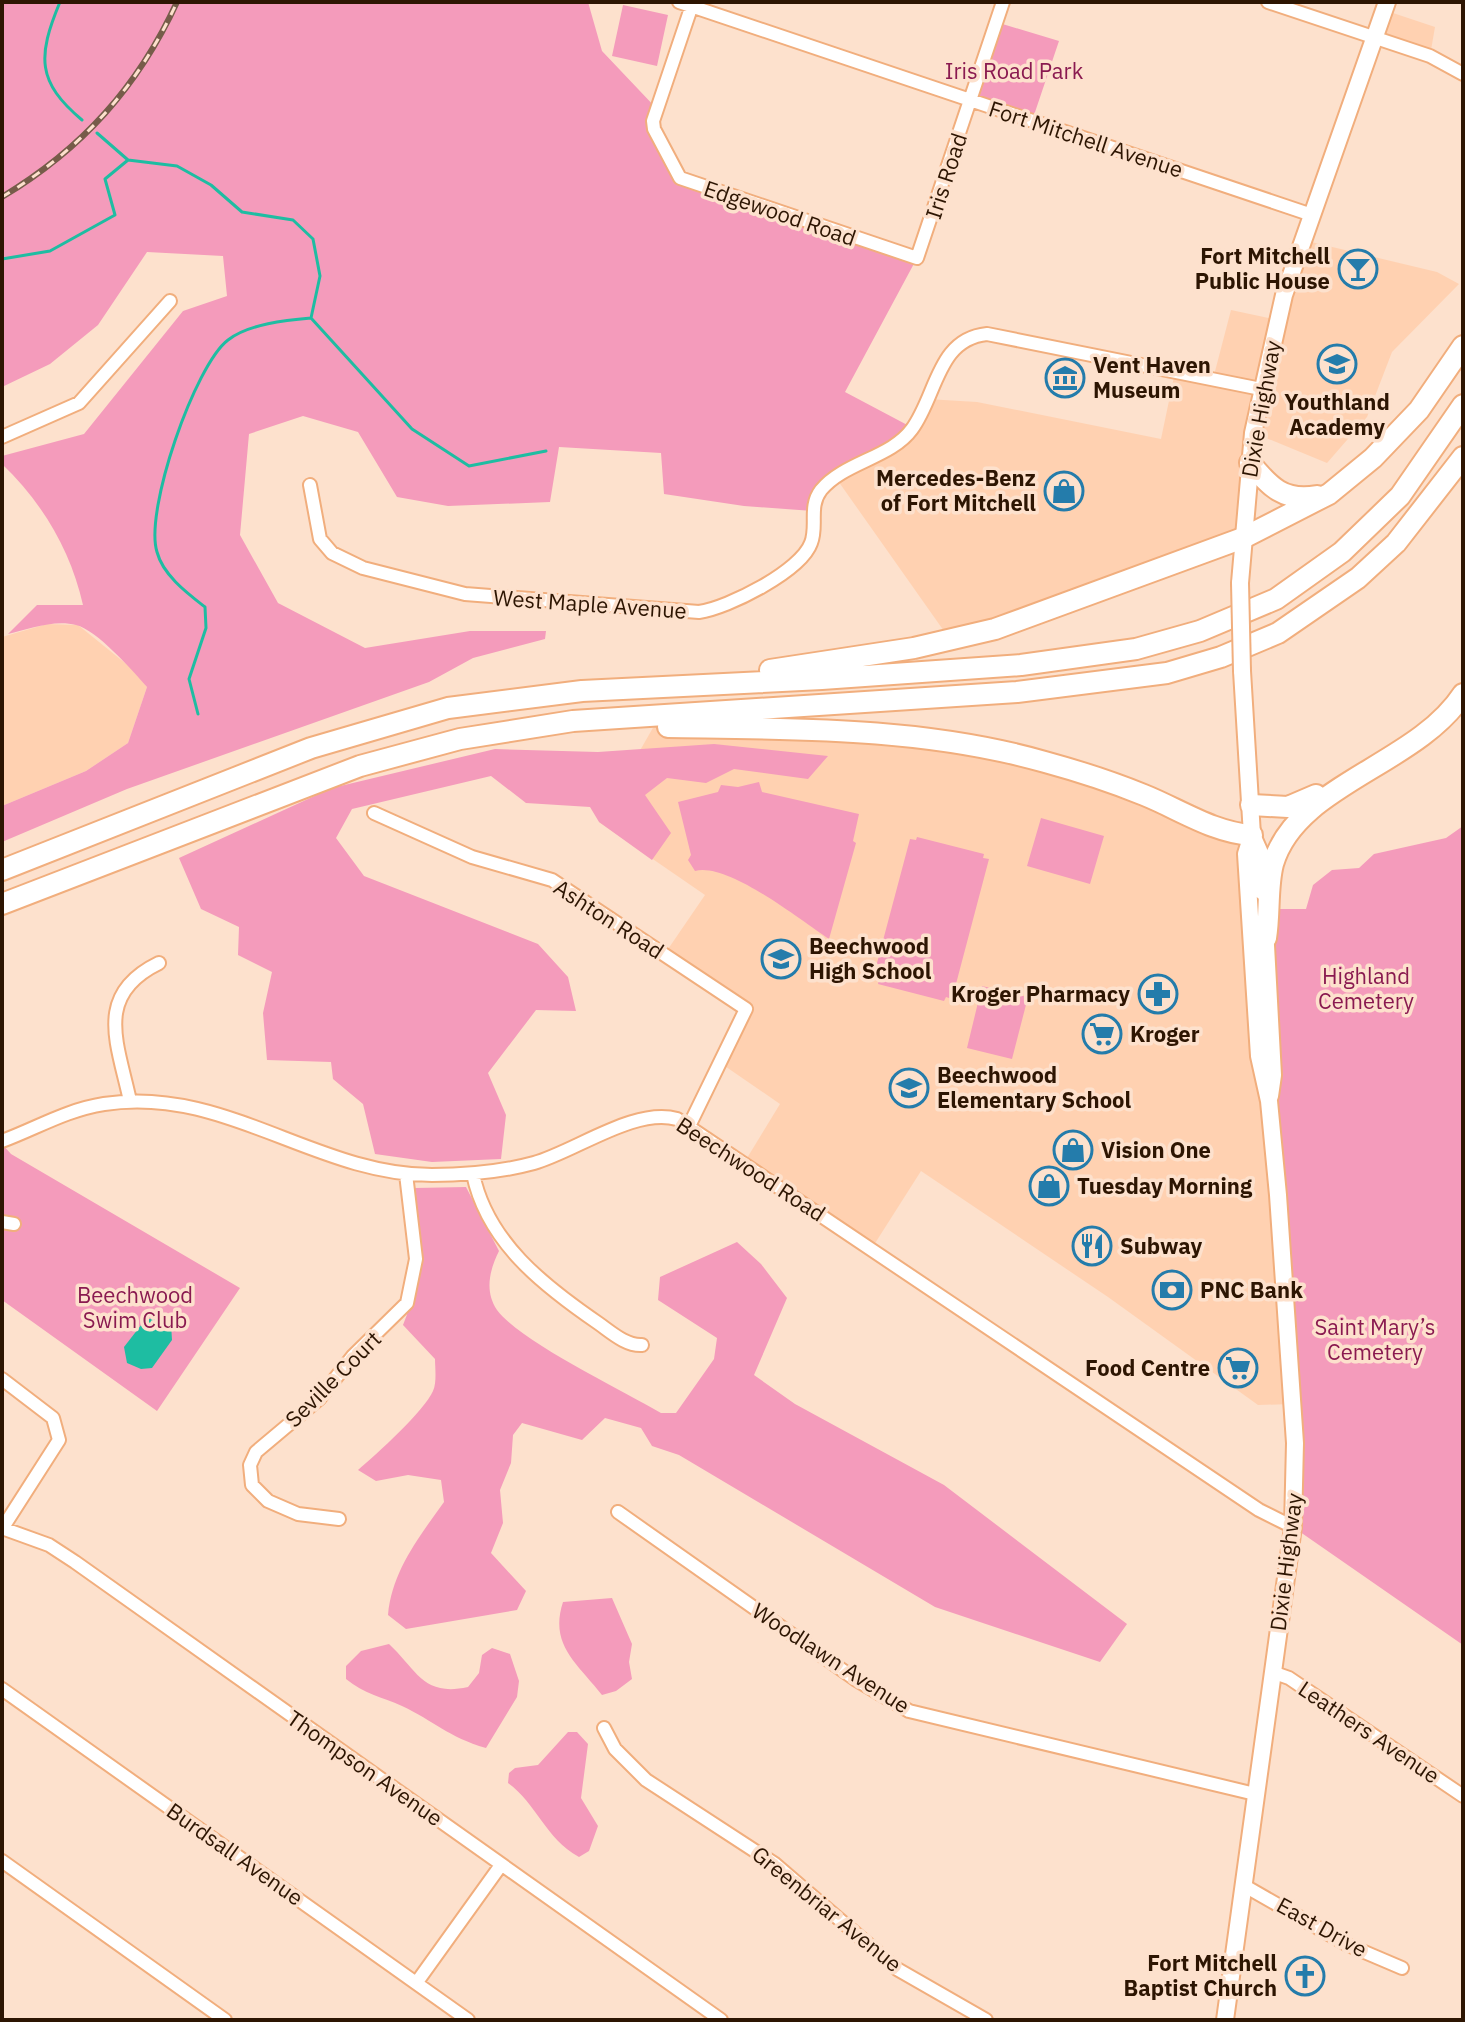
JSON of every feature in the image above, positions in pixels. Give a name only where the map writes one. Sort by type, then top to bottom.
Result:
[{"type":"highway","points":[[679,684],[951,641],[1056,608],[1243,538],[1329,494],[1373,458],[1419,410],[1463,346]]},
{"type":"highway","points":[[2,870],[311,748],[448,708],[526,695],[1021,665],[1136,649],[1200,631],[1276,599],[1342,552],[1400,496],[1463,405]]},
{"type":"highway","points":[[2,904],[360,766],[426,746],[508,729],[573,721],[1017,692],[1108,682],[1199,664],[1278,633],[1337,596],[1396,543],[1463,457]]},
{"type":"highway","points":[[1250,463],[1284,496],[1298,499],[1329,494]]},
{"type":"highway","points":[[1266,938],[1273,865],[1287,835],[1301,816],[1387,762],[1430,730],[1453,709],[1463,694]]},
{"type":"highway","points":[[508,729],[654,726],[822,730],[953,741],[1043,761],[1135,792],[1234,834],[1252,835]]},
{"type":"highway","points":[[1251,805],[1275,807],[1299,804],[1360,777]]},
{"type":"main road","name":"Dixie Highway","points":[[1225,2020],[1293,1527],[1295,1443],[1269,1101],[1259,1056],[1246,854],[1252,835],[1242,671],[1240,583],[1243,538],[1261,389],[1284,295],[1387,2]]},
{"type":"main road","name":"Dixie Highway","points":[[1252,835],[1260,853],[1266,938],[1273,1075],[1269,1101]]},
{"type":"street","name":"Iris Road","points":[[917,258],[1003,2]]},
{"type":"street","points":[[1268,2],[1430,56],[1463,74]]},
{"type":"street","name":"Fort Mitchell Avenue","points":[[685,5],[1312,215]]},
{"type":"street","name":"Edgewood Road","points":[[685,5],[653,121],[654,129],[680,178],[917,258]]},
{"type":"street","points":[[2,437],[79,403],[170,301]]},
{"type":"street","name":"West Maple Avenue","points":[[310,485],[320,539],[332,553],[363,568],[465,594],[699,612],[734,601],[802,559],[811,543],[813,511],[820,492],[908,433],[949,355],[969,337],[987,334],[1261,389]]},
{"type":"street","name":"Ashton Road","points":[[374,813],[472,857],[552,880],[746,1009],[689,1126]]},
{"type":"street","points":[[130,1101],[115,1031],[116,1006],[132,979],[159,963]]},
{"type":"street","name":"Beechwood Road","points":[[2,1141],[64,1113],[130,1101],[192,1105],[220,1112],[311,1152],[365,1167],[406,1174],[473,1174],[537,1162],[653,1116],[669,1116],[689,1126],[1259,1510],[1293,1527]]},
{"type":"street","name":"Seville Court","points":[[339,1519],[298,1514],[268,1501],[252,1485],[250,1465],[256,1452],[319,1399],[353,1356],[407,1303],[416,1259],[406,1174]]},
{"type":"street","points":[[473,1174],[480,1203],[535,1278],[623,1339],[642,1345]]},
{"type":"street","points":[[2,1379],[44,1409],[53,1418],[59,1433],[57,1447],[2,1528]]},
{"type":"street","name":"Woodlawn Avenue","points":[[618,1512],[855,1679],[909,1711],[1255,1794]]},
{"type":"street","name":"Thompson Avenue","points":[[2,1528],[49,1545],[75,1562],[721,2020]]},
{"type":"street","name":"Leathers Avenue","points":[[1272,1672],[1289,1678],[1463,1796]]},
{"type":"street","name":"Burdsall Avenue","points":[[2,1689],[468,2020]]},
{"type":"street","name":"Greenbriar Avenue","points":[[604,1728],[615,1749],[646,1780],[775,1864],[897,1969],[986,2020]]},
{"type":"street","points":[[2,1861],[225,2020]]},
{"type":"street","points":[[417,1982],[501,1865]]},
{"type":"street","name":"East Drive","points":[[1243,1885],[1348,1945],[1402,1968]]},
{"type":"shaded area","points":[[1384,10],[1435,27],[1430,56],[1375,37]]},
{"type":"shaded area","points":[[1303,240],[1437,272],[1459,284],[1392,352],[1367,417],[1327,463],[1254,433],[1243,538],[951,641],[836,478],[902,438],[927,399],[977,402],[1161,439],[1175,372],[1213,379],[1231,310],[1278,320]]},
{"type":"shaded area","points":[[47,624],[78,625],[130,667],[147,687],[128,743],[86,771],[2,806],[2,637]]},
{"type":"shaded area","points":[[654,726],[889,734],[1144,795],[1260,853],[1292,1404],[1258,1405],[1108,1297],[921,1171],[872,1248],[744,1163],[780,1104],[719,1062],[745,1009],[664,955],[705,895],[599,822]]},
{"type":"green space","points":[[2,2],[588,2],[602,51],[657,109],[654,121],[676,173],[917,258],[845,392],[913,428],[836,478],[813,511],[744,506],[664,494],[661,453],[559,447],[550,502],[448,506],[397,497],[358,432],[303,416],[249,434],[240,535],[278,603],[365,648],[470,631],[546,631],[545,639],[473,658],[429,682],[127,789],[2,842],[2,806],[86,771],[128,743],[147,687],[85,628],[68,623],[51,624],[8,634],[37,605],[83,605],[71,566],[53,528],[30,494],[2,464],[2,456],[84,434],[183,311],[227,296],[223,256],[147,252],[98,325],[50,364],[2,387]]},
{"type":"green space","points":[[623,5],[668,15],[657,66],[612,56]]},
{"type":"green space","name":"Iris Road Park","points":[[996,22],[1059,41],[1032,121],[970,100]]},
{"type":"green space","points":[[714,744],[828,756],[808,779],[734,769],[706,783],[667,778],[645,795],[671,833],[652,860],[599,822],[590,807],[526,803],[491,776],[352,809],[336,838],[364,876],[538,944],[568,977],[576,1011],[536,1010],[488,1073],[506,1115],[501,1159],[432,1162],[375,1154],[363,1104],[333,1079],[331,1062],[267,1060],[263,1013],[272,972],[238,955],[239,927],[201,909],[179,858],[332,788],[495,749],[598,752]]},
{"type":"green space","points":[[759,782],[762,792],[859,814],[853,841],[856,843],[829,939],[764,894],[726,875],[695,871],[688,860],[691,855],[678,802],[718,792],[721,785],[738,787]]},
{"type":"green space","points":[[1041,818],[1104,836],[1090,884],[1027,866]]},
{"type":"green space","points":[[1463,826],[1463,1645],[1293,1527],[1278,1195],[1271,909],[1306,909],[1313,885],[1332,870],[1359,868],[1374,854],[1446,838]]},
{"type":"green space","points":[[917,837],[984,854],[983,858],[989,859],[952,999],[946,997],[944,1001],[878,984],[879,980],[873,978],[910,839],[916,840]]},
{"type":"green space","points":[[982,986],[1028,997],[1012,1059],[967,1048]]},
{"type":"green space","name":"Beechwood Swim Club","points":[[2,1144],[11,1154],[240,1288],[157,1411],[2,1300]]},
{"type":"green space","points":[[466,1187],[499,1251],[490,1280],[491,1295],[497,1310],[509,1323],[549,1351],[661,1413],[676,1413],[714,1359],[717,1338],[658,1300],[660,1277],[737,1242],[761,1264],[787,1298],[754,1375],[795,1404],[944,1485],[1127,1624],[1100,1662],[935,1607],[679,1455],[652,1446],[641,1428],[605,1418],[582,1440],[522,1423],[513,1435],[511,1463],[500,1490],[503,1523],[491,1553],[526,1591],[517,1610],[406,1629],[388,1615],[391,1599],[408,1555],[444,1502],[441,1480],[408,1475],[376,1481],[358,1470],[410,1420],[434,1387],[435,1359],[403,1325],[415,1288],[420,1258],[415,1188]]},
{"type":"green space","points":[[612,1598],[632,1644],[629,1662],[632,1679],[616,1691],[602,1695],[568,1653],[560,1630],[560,1617],[563,1602]]},
{"type":"green space","points":[[389,1644],[422,1679],[431,1685],[453,1689],[468,1687],[479,1673],[482,1655],[492,1648],[510,1654],[519,1681],[517,1697],[486,1748],[461,1739],[346,1679],[346,1666],[361,1651]]},
{"type":"green space","points":[[568,1732],[577,1732],[588,1744],[581,1798],[598,1826],[589,1851],[579,1857],[549,1831],[527,1801],[508,1783],[509,1773],[515,1768],[538,1765]]},
{"type":"water","points":[[158,1317],[171,1324],[172,1340],[152,1368],[141,1369],[127,1363],[124,1347],[145,1320]]},
{"type":"waterway","points":[[60,2],[47,38],[46,67],[56,93],[82,120]]},
{"type":"waterway","points":[[97,133],[128,160],[177,166],[211,185],[242,212],[293,220],[313,239],[320,276],[311,318]]},
{"type":"waterway","points":[[2,259],[50,251],[115,215],[105,179],[128,160]]},
{"type":"waterway","points":[[311,318],[412,429],[469,466],[546,451]]},
{"type":"waterway","points":[[198,714],[189,679],[206,628],[205,607],[170,576],[157,552],[155,532],[165,473],[201,378],[228,340],[257,327],[311,318]]},
{"type":"railway","points":[[2,197],[58,158],[105,113],[144,62],[177,2]]},
{"type":"place","name":"Fort Mitchell Public House","points":[[1358,269]]},
{"type":"place","name":"Youthland Academy","points":[[1337,364]]},
{"type":"place","name":"Vent Haven Museum","points":[[1065,378]]},
{"type":"place","name":"Mercedes-Benz of Fort Mitchell","points":[[1064,491]]},
{"type":"place","name":"Beechwood High School","points":[[781,959]]},
{"type":"place","name":"Kroger Pharmacy","points":[[1158,994]]},
{"type":"place","name":"Kroger","points":[[1102,1034]]},
{"type":"place","name":"Beechwood Elementary School","points":[[909,1088]]},
{"type":"place","name":"Vision One","points":[[1073,1150]]},
{"type":"place","name":"Tuesday Morning","points":[[1049,1186]]},
{"type":"place","name":"Subway","points":[[1092,1246]]},
{"type":"place","name":"PNC Bank","points":[[1172,1290]]},
{"type":"place","name":"Food Centre","points":[[1238,1368]]},
{"type":"place","name":"Fort Mitchell Baptist Church","points":[[1305,1976]]},
{"type":"park label","name":"Highland Cemetery","points":[[1366,988]]},
{"type":"park label","name":"Saint Mary’s Cemetery","points":[[1375,1340]]}]
